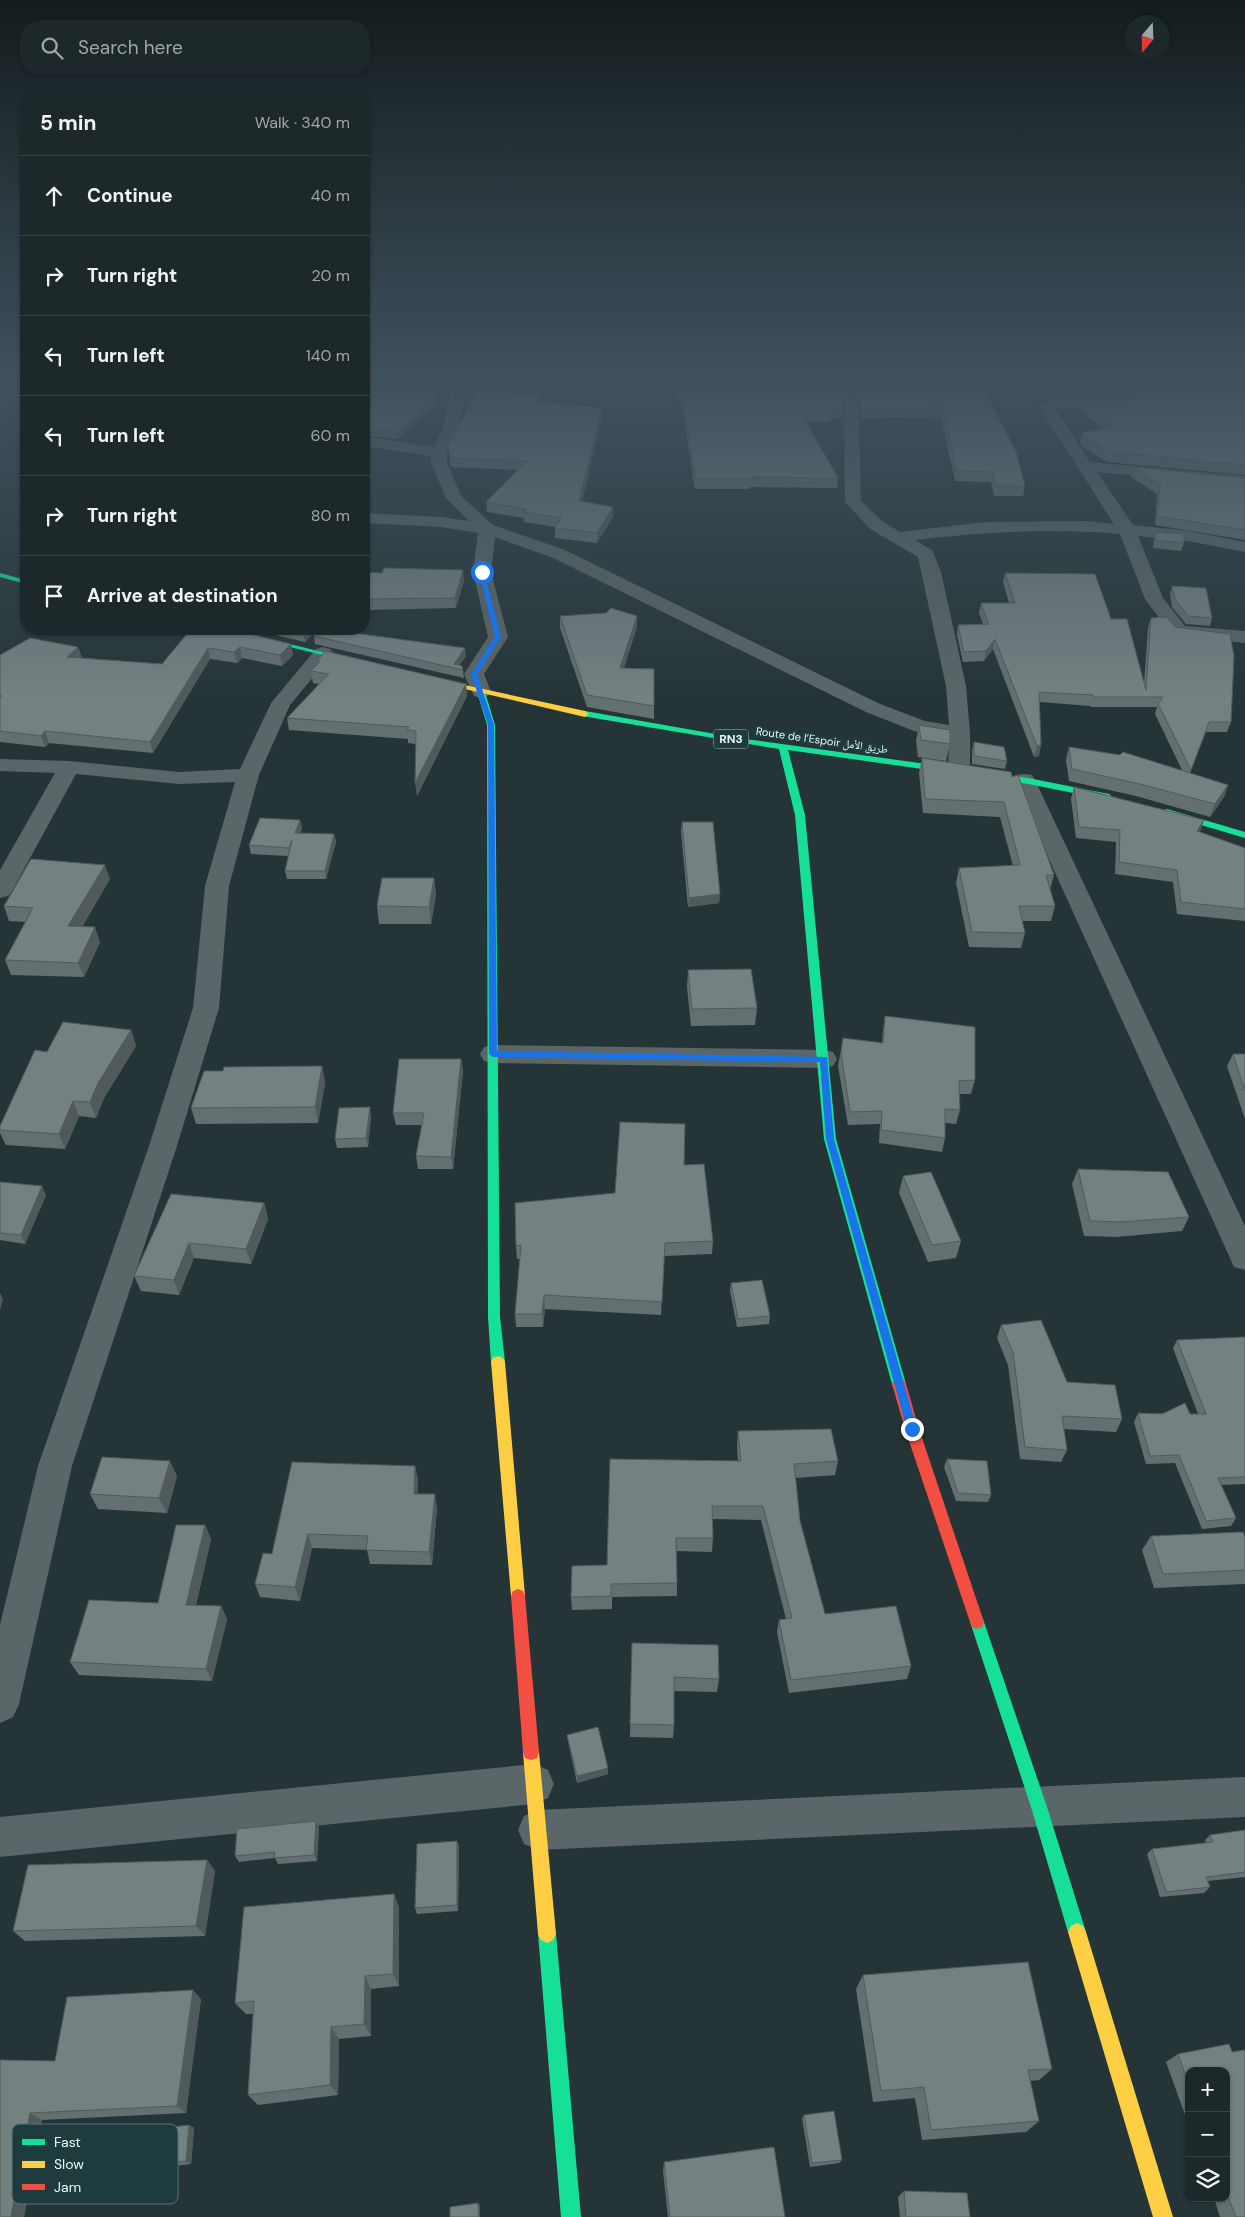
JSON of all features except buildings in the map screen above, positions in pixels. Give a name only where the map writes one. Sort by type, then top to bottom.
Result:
[{"type":"main road","points":[[0,576],[20,581]]},
{"type":"main road","points":[[246,635],[370,664]]},
{"type":"main road","name":"Route de l’Espoir طريق الأمل","points":[[416,676],[481,692],[646,726],[783,748],[1024,780],[1123,801]]},
{"type":"main road","points":[[481,692],[491,725],[494,1317],[571,2217]]},
{"type":"main road","points":[[783,748],[800,815],[830,1139],[912,1429],[1038,1807],[1163,2217]]},
{"type":"main road","points":[[1160,810],[1245,835]]},
{"type":"street","points":[[450,489],[454,498],[487,529]]},
{"type":"street","points":[[853,489],[854,502],[876,525],[926,554],[932,572],[956,686],[960,733],[958,770]]},
{"type":"street","points":[[1100,489],[1127,530],[1154,599],[1179,631],[1245,637]]},
{"type":"street","points":[[370,518],[441,522],[487,529],[559,554],[873,708],[921,727],[960,733]]},
{"type":"street","points":[[897,537],[985,527],[1087,526],[1188,536],[1245,547]]},
{"type":"street","points":[[481,692],[474,674],[498,637],[482,572],[487,529]]},
{"type":"street","points":[[0,1704],[55,1466],[162,1149],[206,1008],[217,886],[248,775],[281,703],[323,653]]},
{"type":"street","points":[[0,765],[69,767],[179,778],[248,775]]},
{"type":"street","points":[[0,891],[69,767]]},
{"type":"street","points":[[1024,780],[1245,1258]]},
{"type":"street","points":[[493,1054],[824,1059]]},
{"type":"street","points":[[0,1837],[534,1784]]},
{"type":"street","points":[[538,1830],[1245,1797]]},
{"type":"traffic: fast","points":[[0,575],[20,580]]},
{"type":"traffic: fast","points":[[245,635],[359,662]]},
{"type":"traffic: fast","points":[[481,692],[491,725],[494,1317],[498,1362]]},
{"type":"traffic: fast","points":[[585,714],[738,741],[1028,781],[1109,797]]},
{"type":"traffic: fast","points":[[783,748],[800,815],[830,1139],[899,1384]]},
{"type":"traffic: fast","points":[[1167,812],[1245,835]]},
{"type":"traffic: fast","points":[[977,1622],[1039,1807],[1077,1932]]},
{"type":"traffic: fast","points":[[547,1934],[571,2217]]},
{"type":"traffic: slow","points":[[430,679],[585,714]]},
{"type":"traffic: slow","points":[[498,1362],[518,1596]]},
{"type":"traffic: slow","points":[[531,1752],[547,1934]]},
{"type":"traffic: slow","points":[[1077,1932],[1163,2217]]},
{"type":"traffic: jam","points":[[899,1384],[912,1429],[977,1622]]},
{"type":"traffic: jam","points":[[518,1596],[531,1752]]},
{"type":"route","points":[[482,572],[498,637],[474,674],[491,725],[493,1054],[824,1059],[830,1139],[912,1429]]}]
